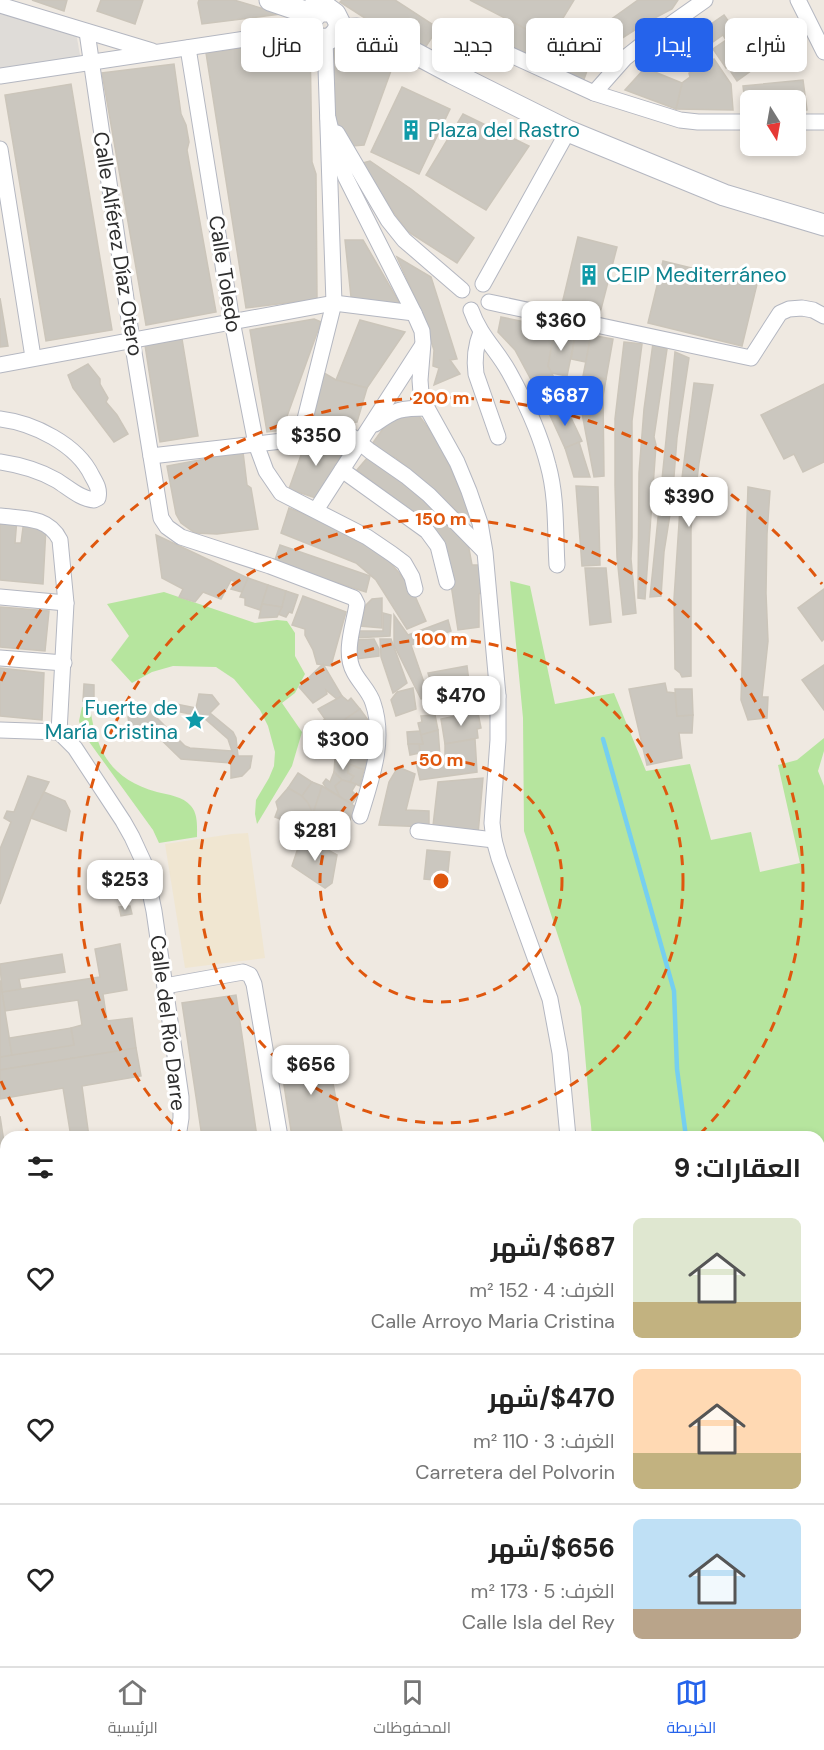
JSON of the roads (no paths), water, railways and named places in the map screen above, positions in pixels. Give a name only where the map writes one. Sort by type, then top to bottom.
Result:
[{"type":"main road","points":[[270,0],[324,20],[347,15],[358,18],[375,32],[452,74],[568,131],[724,195],[824,225]]},
{"type":"street","points":[[594,93],[625,58],[705,0]]},
{"type":"street","points":[[798,0],[824,52]]},
{"type":"street","points":[[0,5],[156,53]]},
{"type":"street","points":[[0,76],[188,48],[324,20],[334,303],[300,439]]},
{"type":"street","name":"Calle Alférez Díaz Otero","points":[[87,32],[132,340],[161,518],[167,527],[181,537],[270,566],[354,598],[357,604],[348,654],[349,663],[373,702],[378,735],[378,753],[360,816]]},
{"type":"street","points":[[452,74],[465,47],[479,42],[594,93],[680,120],[740,122]]},
{"type":"street","name":"Calle Toledo","points":[[188,48],[232,321],[256,444],[266,471],[281,493],[316,510]]},
{"type":"street","points":[[328,118],[388,220],[404,240],[462,290]]},
{"type":"street","points":[[328,118],[346,178],[422,331],[421,393],[457,462],[480,523],[498,696],[498,740],[492,823],[494,840],[550,999],[560,1053],[567,1131]]},
{"type":"street","points":[[806,122],[824,122]]},
{"type":"street","points":[[483,284],[568,131]]},
{"type":"street","points":[[0,149],[33,357]]},
{"type":"street","points":[[469,283],[483,284],[489,290],[489,302],[480,311],[466,308],[461,300],[462,290],[469,283]]},
{"type":"street","points":[[489,302],[752,358],[780,313],[789,309],[802,308],[813,310],[824,316]]},
{"type":"street","points":[[0,365],[33,357],[334,303],[414,313]]},
{"type":"street","points":[[471,310],[481,332],[508,370],[523,398],[549,466],[554,501],[557,565]]},
{"type":"street","points":[[481,332],[474,352],[475,363],[498,438]]},
{"type":"street","points":[[415,589],[412,577],[404,563],[367,537],[316,510],[423,343]]},
{"type":"street","points":[[368,429],[403,408],[427,408]]},
{"type":"street","points":[[0,419],[26,425],[63,444],[90,470],[99,492],[98,498],[94,501],[88,500],[39,472],[20,465],[0,462]]},
{"type":"street","points":[[151,456],[349,435],[429,495],[484,552]]},
{"type":"street","points":[[342,470],[427,531],[438,546],[447,582]]},
{"type":"street","points":[[0,516],[36,520],[56,531],[60,540],[66,603],[59,732],[0,730]]},
{"type":"street","points":[[0,597],[66,603]]},
{"type":"street","points":[[0,658],[64,663]]},
{"type":"street","points":[[451,703],[498,696]]},
{"type":"street","name":"Calle del Río Darre","points":[[59,732],[81,757],[123,821],[141,856],[154,910],[181,1097],[178,1131]]},
{"type":"street","points":[[418,831],[494,840]]},
{"type":"street","points":[[165,986],[243,972],[250,975],[254,984],[279,1131]]},
{"type":"waterway","points":[[603,739],[674,991],[677,1069],[685,1131]]},
{"type":"place","name":"Plaza del Rastro","points":[[411,130]]},
{"type":"place","name":"CEIP Mediterráneo","points":[[589,275]]},
{"type":"place","name":"Fuerte de María Cristina","points":[[195,720]]}]
